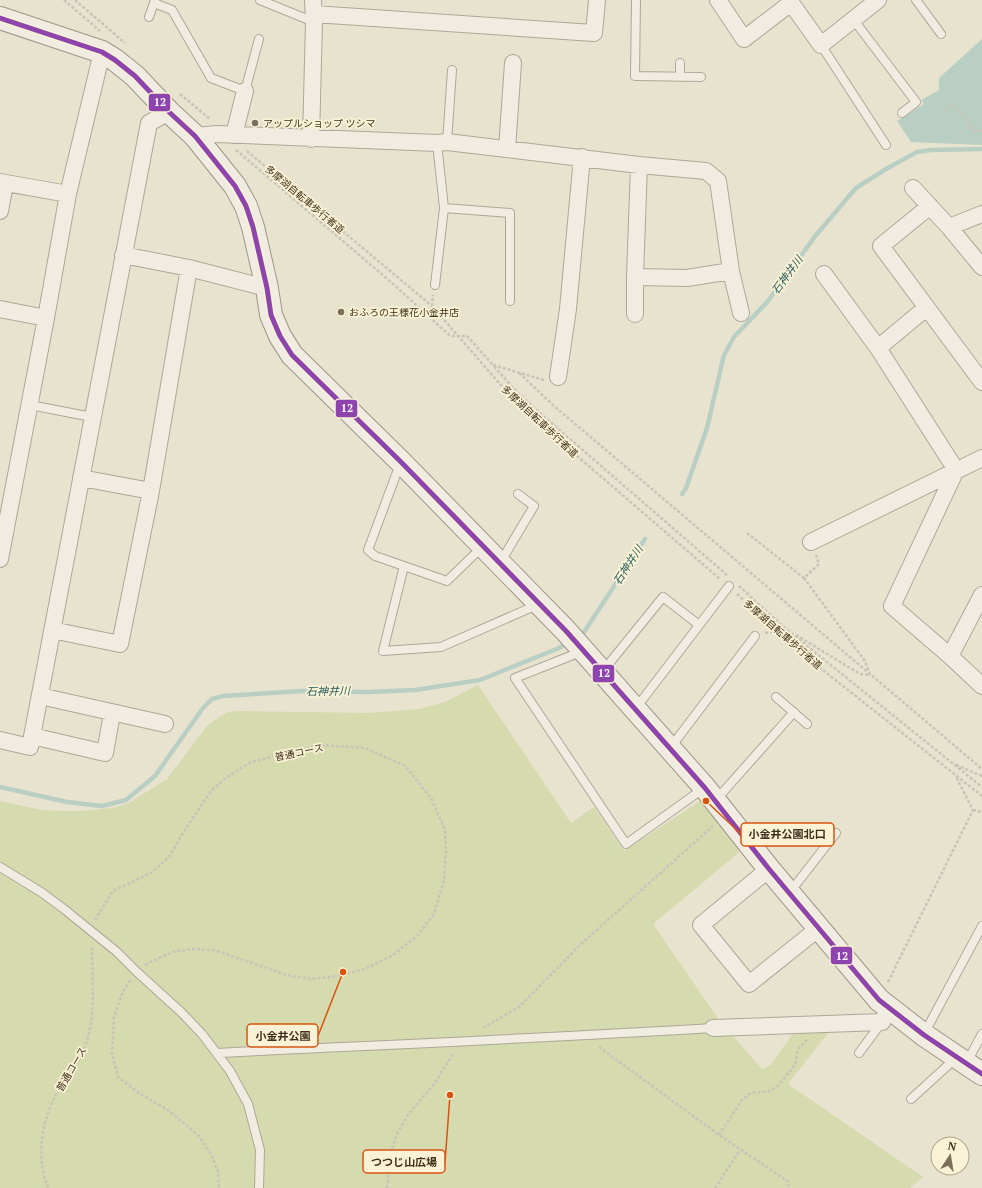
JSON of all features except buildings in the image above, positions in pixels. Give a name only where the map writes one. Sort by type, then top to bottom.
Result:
[{"type":"street","points":[[311,139],[314,12],[594,32],[597,0]]},
{"type":"street","points":[[718,0],[744,39],[790,2],[821,45],[878,0]]},
{"type":"street","points":[[0,18],[104,43],[115,60],[135,76],[169,112],[196,136],[235,186],[246,206],[254,227],[271,315],[280,336],[292,355],[400,462],[577,643],[710,794],[769,869],[819,928],[883,1010],[924,1035],[968,1065]]},
{"type":"street","points":[[0,559],[30,405],[68,194],[104,43]]},
{"type":"street","points":[[507,149],[513,63]]},
{"type":"street","points":[[226,135],[244,91]]},
{"type":"street","points":[[0,740],[30,747],[149,123],[169,112]]},
{"type":"street","points":[[196,136],[226,135],[311,139],[442,142],[582,157],[638,165],[706,171],[718,181],[731,271],[741,313]]},
{"type":"street","points":[[558,377],[568,309],[582,157]]},
{"type":"street","points":[[635,314],[634,277],[638,165]]},
{"type":"street","points":[[0,211],[3,183],[68,194]]},
{"type":"street","points":[[913,188],[982,267]]},
{"type":"street","points":[[930,206],[881,246],[982,382]]},
{"type":"street","points":[[948,227],[982,214]]},
{"type":"street","points":[[123,255],[190,268],[267,288]]},
{"type":"street","points":[[52,630],[120,644],[151,491],[190,268]]},
{"type":"street","points":[[634,277],[687,278],[731,271]]},
{"type":"street","points":[[824,274],[878,348],[956,470]]},
{"type":"street","points":[[0,308],[46,318]]},
{"type":"street","points":[[878,348],[926,308]]},
{"type":"street","points":[[811,542],[982,458]]},
{"type":"street","points":[[956,470],[892,606],[982,686]]},
{"type":"street","points":[[81,478],[151,491]]},
{"type":"street","points":[[950,656],[982,595]]},
{"type":"street","points":[[40,696],[165,724]]},
{"type":"street","points":[[32,736],[105,753],[112,713]]},
{"type":"street","points":[[769,869],[702,926],[749,984],[819,928]]},
{"type":"street","points":[[712,1028],[823,1023],[883,1010]]},
{"type":"lane","points":[[260,0],[314,12]]},
{"type":"lane","points":[[636,0],[635,76],[701,78]]},
{"type":"lane","points":[[916,0],[941,34]]},
{"type":"lane","points":[[149,17],[155,2],[172,10],[211,78],[244,91],[259,39]]},
{"type":"lane","points":[[853,20],[916,102],[902,113]]},
{"type":"lane","points":[[821,45],[886,145]]},
{"type":"lane","points":[[680,63],[680,77]]},
{"type":"lane","points":[[435,285],[444,208],[442,142],[452,70]]},
{"type":"lane","points":[[444,208],[510,212],[510,301]]},
{"type":"lane","points":[[30,405],[92,418]]},
{"type":"lane","points":[[400,462],[368,550],[375,556],[447,581],[482,547]]},
{"type":"lane","points":[[500,564],[534,506],[518,494]]},
{"type":"lane","points":[[404,566],[383,651],[441,647],[540,604]]},
{"type":"lane","points":[[635,708],[732,585]]},
{"type":"lane","points":[[602,671],[663,597],[699,626]]},
{"type":"lane","points":[[671,748],[755,636]]},
{"type":"lane","points":[[577,643],[515,678],[626,844],[710,794],[794,712]]},
{"type":"lane","points":[[776,697],[807,724]]},
{"type":"lane","points":[[789,893],[836,834]]},
{"type":"lane","points":[[0,867],[41,892],[93,932],[117,952],[181,1012],[202,1034],[230,1071],[248,1104],[260,1150],[259,1188]]},
{"type":"lane","points":[[924,1035],[982,926]]},
{"type":"lane","points":[[859,1053],[883,1010]]},
{"type":"lane","points":[[217,1053],[462,1040],[584,1036],[712,1028]]},
{"type":"lane","points":[[911,1099],[968,1065],[982,1034]]},
{"type":"path","points":[[64,0],[104,43]]},
{"type":"path","points":[[74,0],[126,44]]},
{"type":"path","name":"多摩湖自転車歩行者道","points":[[176,91],[226,135],[432,306],[513,399],[548,431],[732,585],[787,640],[955,776],[982,796]]},
{"type":"path","points":[[944,111],[953,104],[975,131],[982,131]]},
{"type":"path","points":[[226,135],[448,334],[467,336],[514,388],[540,413],[730,578]]},
{"type":"path","points":[[493,365],[544,380],[558,377]]},
{"type":"path","points":[[518,372],[554,406],[982,769]]},
{"type":"path","points":[[747,533],[804,578],[865,661],[870,675]]},
{"type":"path","points":[[804,578],[820,564],[811,542]]},
{"type":"path","points":[[732,585],[982,787]]},
{"type":"path","points":[[786,629],[860,674],[870,675]]},
{"type":"path","points":[[787,640],[792,634]]},
{"type":"path","name":"普通コース","points":[[48,1188],[43,1166],[42,1132],[45,1119],[52,1102],[84,1050],[94,1008],[92,940],[95,920],[113,891],[151,873],[170,857],[186,828],[211,791],[227,777],[251,762],[321,745],[365,748],[404,766],[431,798],[445,830],[446,852],[444,880],[434,914],[417,936],[394,955],[365,969],[331,977],[310,979],[287,975],[214,950],[191,949],[173,952],[148,963],[128,981],[114,1017],[112,1054],[118,1077],[140,1094],[168,1110],[199,1136],[211,1154],[218,1172],[220,1188]]},
{"type":"path","points":[[952,763],[982,776]]},
{"type":"path","points":[[955,776],[974,810],[982,812]]},
{"type":"path","points":[[883,1010],[974,810]]},
{"type":"path","points":[[387,1188],[390,1155],[396,1136],[407,1116],[435,1083],[462,1040],[520,1007],[581,944],[713,826]]},
{"type":"path","points":[[718,1135],[742,1100],[750,1093],[769,1091],[778,1086],[795,1065],[798,1049],[823,1023]]},
{"type":"path","points":[[584,1036],[718,1135],[789,1182],[788,1188]]},
{"type":"path","points":[[715,1188],[740,1150]]},
{"type":"green space","points":[[478,685],[571,823],[594,807],[624,851],[700,801],[742,850],[653,924],[719,1020],[762,1069],[771,1065],[795,1030],[832,1028],[788,1084],[923,1177],[910,1188],[0,1188],[0,801],[42,810],[81,811],[113,808],[129,803],[167,779],[207,726],[228,712],[368,713],[419,709],[445,702]]},
{"type":"shaded area","points":[[982,39],[982,145],[911,142],[897,121],[924,104],[921,100],[939,90],[939,78]]},
{"type":"waterway","name":"石神井川","points":[[682,494],[686,488],[707,428],[724,355],[734,337],[768,301],[816,235],[856,188],[917,152],[931,150],[982,149]]},
{"type":"waterway","name":"石神井川","points":[[578,635],[584,632],[645,539]]},
{"type":"waterway","name":"石神井川","points":[[0,787],[67,802],[102,806],[126,800],[155,776],[203,708],[212,699],[223,696],[303,691],[368,692],[415,690],[480,680],[559,648],[569,642]]},
{"type":"transit line","name":"12","points":[[0,18],[102,52],[135,76],[169,112],[195,136],[235,186],[246,206],[253,227],[267,288],[271,315],[280,336],[292,355],[401,462],[566,631],[705,788],[769,869],[879,1000],[924,1035],[982,1074]]},
{"type":"place","name":"アップルショップ ツシマ","points":[[255,123]]},
{"type":"place","name":"おふろの王様花小金井店","points":[[341,312]]},
{"type":"place","name":"小金井公園北口","points":[[706,801]]},
{"type":"place","name":"小金井公園","points":[[343,972]]},
{"type":"place","name":"つつじ山広場","points":[[450,1095]]}]
